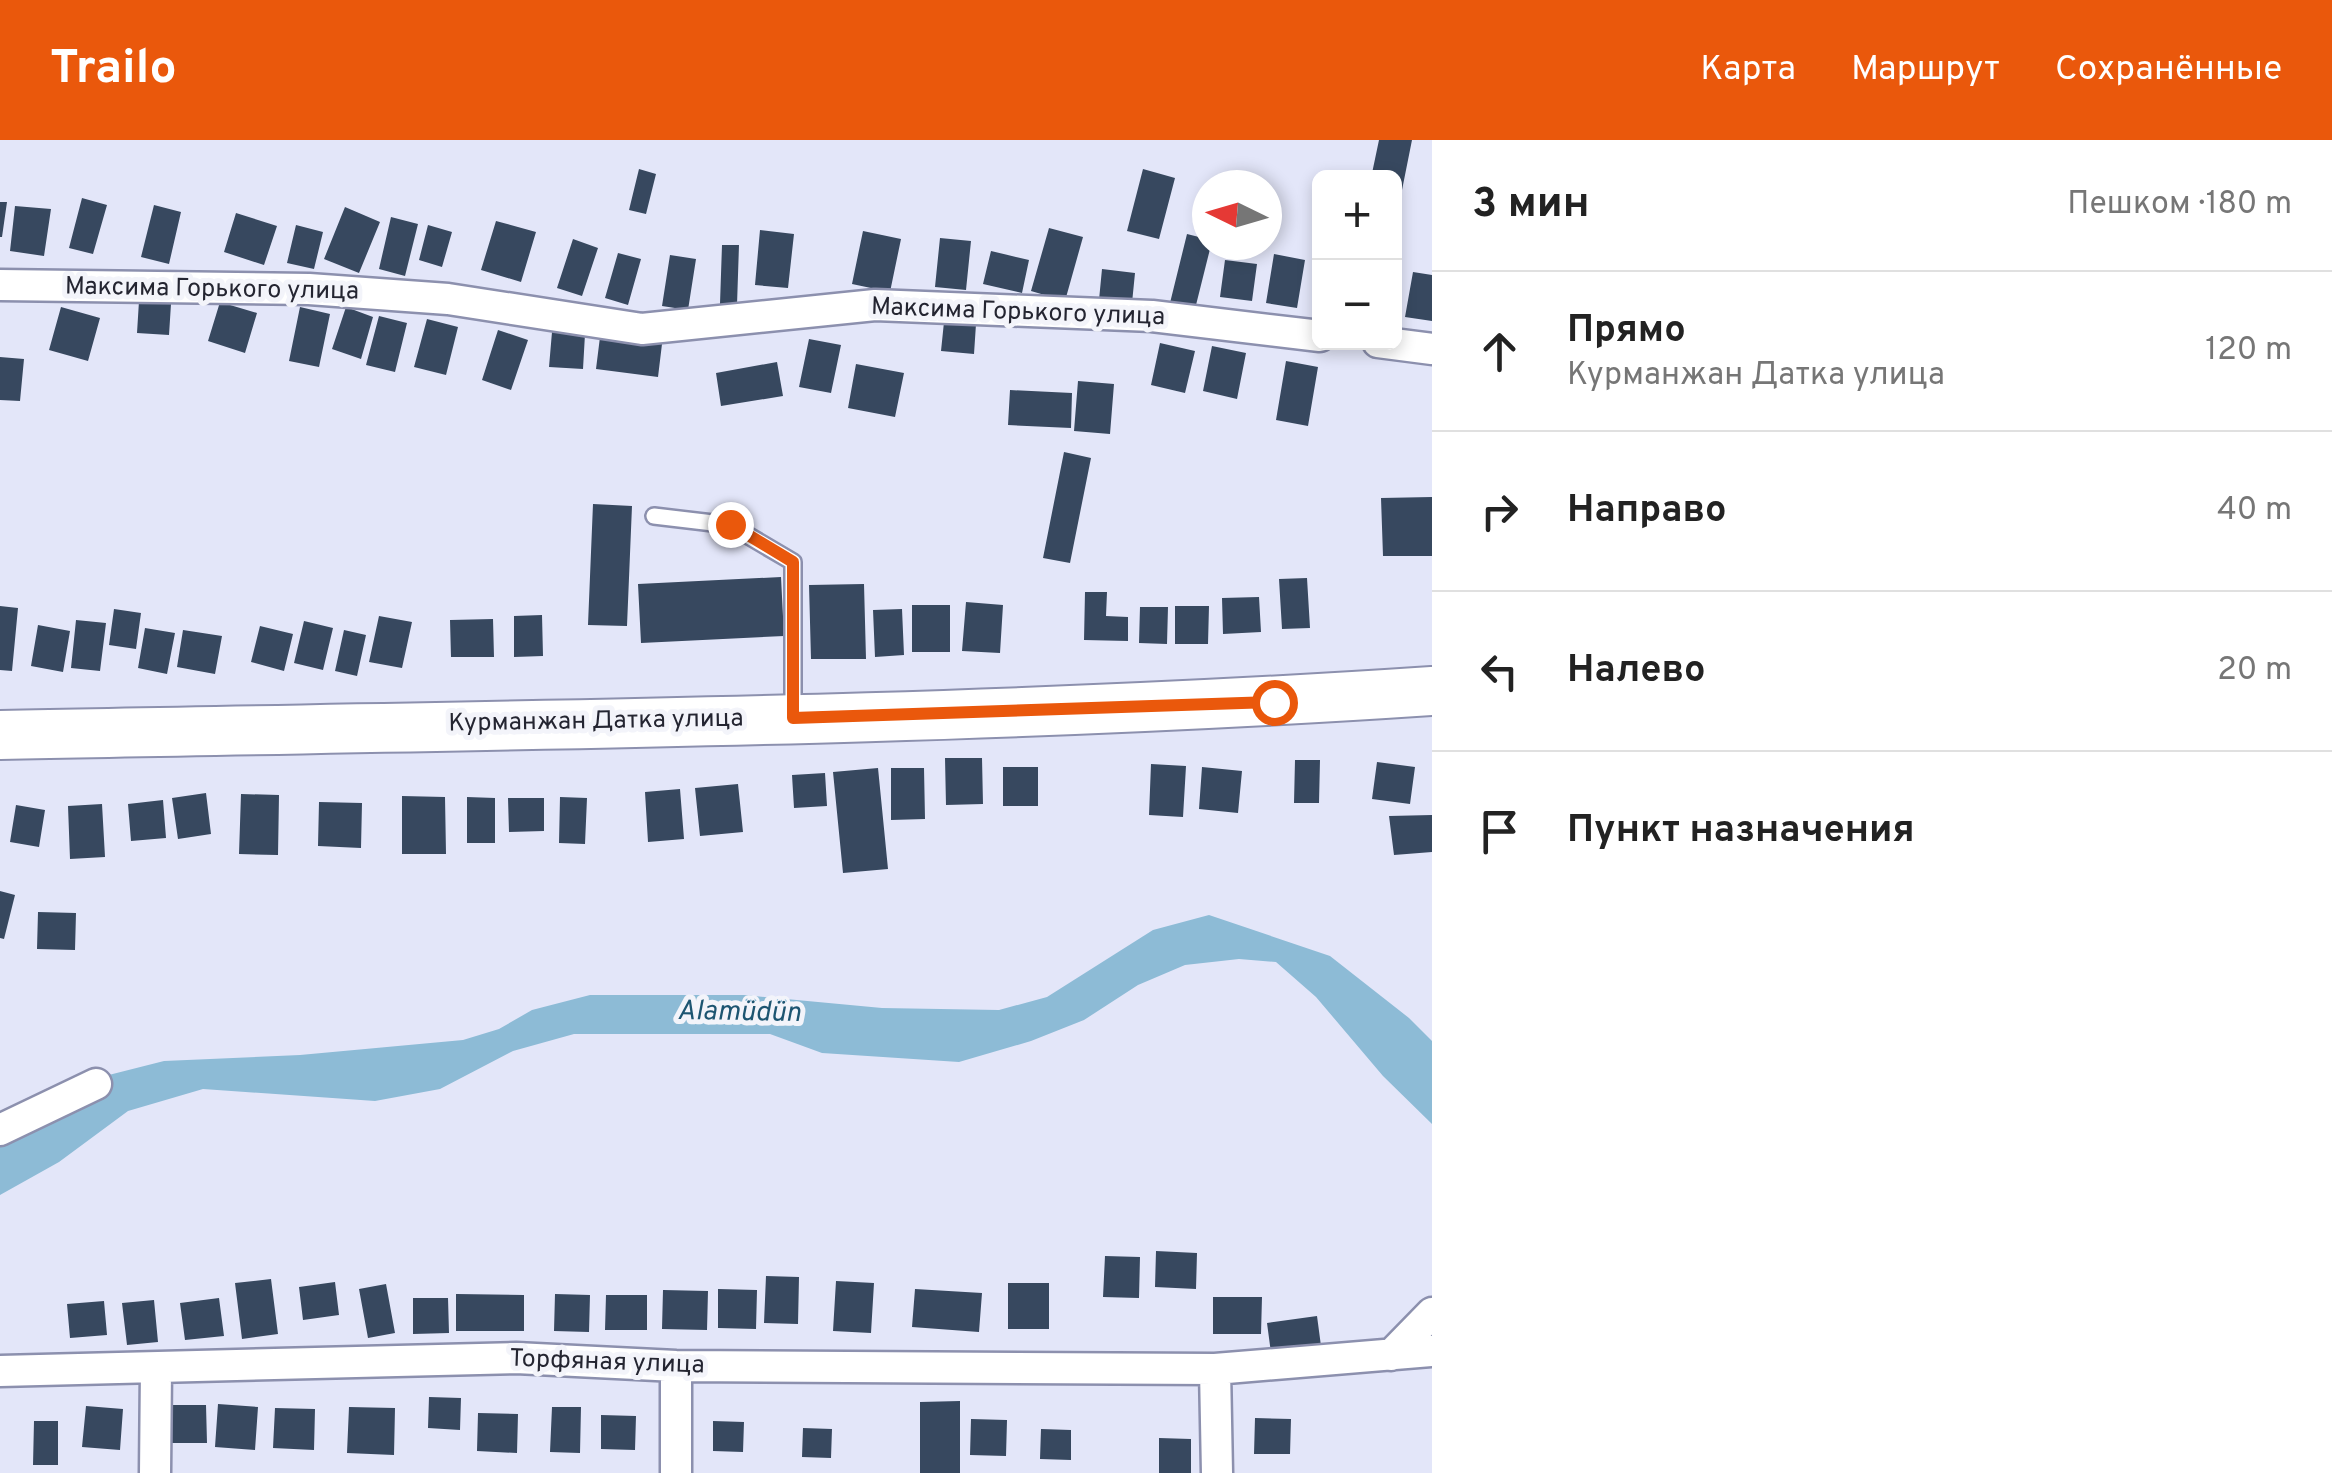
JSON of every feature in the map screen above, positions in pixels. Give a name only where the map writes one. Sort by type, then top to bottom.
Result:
[{"type":"main road","name":"Курманжан Датка улица","points":[[0,734],[793,718],[1274,702],[1432,691]]},
{"type":"street","name":"Максима Горького улица","points":[[0,285],[309,289],[448,299],[642,329],[875,304],[1152,316],[1312,335]]},
{"type":"street","points":[[1402,345],[1432,349]]},
{"type":"street","points":[[0,1130],[96,1084]]},
{"type":"street","points":[[1392,1355],[1432,1313]]},
{"type":"street","name":"Торфяная улица","points":[[0,1371],[516,1358],[676,1366],[1215,1369],[1432,1352]]},
{"type":"street","points":[[676,1366],[676,1473]]},
{"type":"street","points":[[155,1473],[156,1369]]},
{"type":"street","points":[[1215,1369],[1217,1473]]},
{"type":"lane","points":[[654,516],[730,524],[793,562],[793,718]]},
{"type":"water","name":"Alamüdün","points":[[1209,915],[1330,956],[1409,1018],[1432,1041],[1432,1124],[1383,1076],[1316,997],[1276,962],[1239,959],[1185,965],[1138,985],[1084,1020],[1031,1041],[959,1062],[822,1053],[770,1034],[574,1034],[513,1051],[440,1089],[375,1101],[203,1089],[128,1111],[59,1162],[0,1195],[0,1139],[93,1079],[164,1061],[300,1055],[463,1040],[499,1029],[532,1010],[590,995],[744,995],[882,1008],[999,1010],[1047,997],[1153,930]]},
{"type":"building","points":[[1379,140],[1412,140],[1402,190],[1402,170],[1373,170]]},
{"type":"building","points":[[639,169],[656,174],[646,214],[629,210]]},
{"type":"building","points":[[1143,169],[1175,178],[1159,239],[1127,231]]},
{"type":"building","points":[[82,198],[107,205],[93,254],[69,248]]},
{"type":"building","points":[[0,202],[7,202],[2,237],[0,237]]},
{"type":"building","points":[[154,205],[181,212],[169,264],[141,257]]},
{"type":"building","points":[[15,206],[51,209],[44,256],[10,251]]},
{"type":"building","points":[[345,207],[380,222],[359,273],[324,259]]},
{"type":"building","points":[[236,213],[277,226],[264,265],[224,252]]},
{"type":"building","points":[[391,217],[418,224],[405,276],[379,269]]},
{"type":"building","points":[[496,221],[536,232],[521,282],[481,270]]},
{"type":"building","points":[[296,225],[323,232],[314,269],[287,263]]},
{"type":"building","points":[[428,225],[452,232],[442,267],[419,260]]},
{"type":"building","points":[[1049,228],[1083,237],[1065,301],[1031,291]]},
{"type":"building","points":[[760,230],[794,234],[788,288],[755,285]]},
{"type":"building","points":[[863,231],[901,239],[890,292],[852,284]]},
{"type":"building","points":[[1187,234],[1192,235],[1192,260],[1207,260],[1195,309],[1170,303]]},
{"type":"building","points":[[940,238],[971,241],[966,290],[935,287]]},
{"type":"building","points":[[573,239],[598,248],[582,296],[557,288]]},
{"type":"building","points":[[722,245],[739,245],[737,305],[720,304]]},
{"type":"building","points":[[991,251],[1029,260],[1022,293],[983,284]]},
{"type":"building","points":[[618,253],[641,259],[628,305],[605,298]]},
{"type":"building","points":[[670,255],[696,259],[688,310],[662,306]]},
{"type":"building","points":[[1282,256],[1305,260],[1297,308],[1266,303],[1273,260],[1282,260]]},
{"type":"building","points":[[1225,260],[1257,264],[1252,301],[1220,297]]},
{"type":"building","points":[[1102,269],[1135,273],[1132,303],[1099,300]]},
{"type":"building","points":[[1413,272],[1432,275],[1432,321],[1405,317]]},
{"type":"building","points":[[139,301],[171,304],[169,335],[137,333]]},
{"type":"building","points":[[220,302],[257,313],[245,353],[208,341]]},
{"type":"building","points":[[61,307],[100,318],[88,361],[49,350]]},
{"type":"building","points":[[300,307],[330,314],[319,367],[289,361]]},
{"type":"building","points":[[346,307],[373,317],[361,359],[332,349]]},
{"type":"building","points":[[379,316],[407,323],[395,372],[366,365]]},
{"type":"building","points":[[427,319],[458,327],[446,375],[414,367]]},
{"type":"building","points":[[944,322],[976,324],[974,354],[941,351]]},
{"type":"building","points":[[498,330],[528,340],[511,390],[482,380]]},
{"type":"building","points":[[552,332],[585,334],[583,369],[549,367]]},
{"type":"building","points":[[600,337],[662,344],[658,377],[596,369]]},
{"type":"building","points":[[809,339],[841,345],[831,393],[799,387]]},
{"type":"building","points":[[1160,343],[1195,351],[1185,393],[1151,385]]},
{"type":"building","points":[[1212,346],[1246,353],[1237,399],[1203,391]]},
{"type":"building","points":[[0,357],[24,359],[20,401],[0,400]]},
{"type":"building","points":[[1286,361],[1318,367],[1308,426],[1276,420]]},
{"type":"building","points":[[777,362],[783,396],[721,406],[716,373]]},
{"type":"building","points":[[856,364],[904,373],[895,417],[848,408]]},
{"type":"building","points":[[1078,381],[1114,384],[1110,434],[1074,431]]},
{"type":"building","points":[[1010,390],[1072,393],[1071,428],[1008,425]]},
{"type":"building","points":[[1064,452],[1091,458],[1070,563],[1043,558]]},
{"type":"building","points":[[1432,497],[1432,556],[1383,556],[1381,498]]},
{"type":"building","points":[[593,504],[632,506],[627,626],[588,625]]},
{"type":"building","points":[[781,577],[784,636],[641,643],[638,584]]},
{"type":"building","points":[[1307,578],[1310,628],[1282,629],[1279,579]]},
{"type":"building","points":[[864,584],[866,659],[811,659],[809,585]]},
{"type":"building","points":[[1085,592],[1107,592],[1106,616],[1128,617],[1128,641],[1084,640]]},
{"type":"building","points":[[1259,597],[1261,632],[1223,634],[1222,598]]},
{"type":"building","points":[[966,602],[1003,605],[1000,653],[962,651]]},
{"type":"building","points":[[912,605],[950,605],[950,652],[912,652]]},
{"type":"building","points":[[0,606],[18,608],[12,671],[0,670]]},
{"type":"building","points":[[1175,606],[1209,606],[1208,644],[1175,644]]},
{"type":"building","points":[[1140,607],[1168,607],[1167,644],[1139,643]]},
{"type":"building","points":[[114,609],[141,613],[136,649],[109,645]]},
{"type":"building","points":[[902,609],[904,655],[875,657],[873,610]]},
{"type":"building","points":[[542,615],[543,656],[514,657],[514,616]]},
{"type":"building","points":[[379,616],[412,622],[402,668],[369,662]]},
{"type":"building","points":[[493,619],[494,657],[451,657],[450,620]]},
{"type":"building","points":[[76,620],[106,623],[100,671],[71,668]]},
{"type":"building","points":[[304,621],[333,628],[323,670],[294,663]]},
{"type":"building","points":[[38,625],[70,631],[63,672],[31,666]]},
{"type":"building","points":[[260,626],[293,634],[284,671],[251,662]]},
{"type":"building","points":[[145,628],[175,633],[167,674],[138,668]]},
{"type":"building","points":[[183,630],[222,636],[215,674],[177,667]]},
{"type":"building","points":[[344,630],[366,635],[357,676],[335,671]]},
{"type":"building","points":[[945,758],[982,758],[983,804],[946,805]]},
{"type":"building","points":[[1295,760],[1320,760],[1319,803],[1294,803]]},
{"type":"building","points":[[1377,762],[1415,767],[1410,804],[1372,799]]},
{"type":"building","points":[[1151,764],[1186,766],[1183,817],[1149,815]]},
{"type":"building","points":[[1003,767],[1038,767],[1038,806],[1003,806]]},
{"type":"building","points":[[1202,767],[1242,771],[1238,813],[1199,809]]},
{"type":"building","points":[[878,768],[888,869],[843,873],[833,772]]},
{"type":"building","points":[[891,768],[924,768],[925,819],[891,820]]},
{"type":"building","points":[[825,773],[827,806],[794,808],[792,775]]},
{"type":"building","points":[[738,784],[743,832],[700,836],[695,788]]},
{"type":"building","points":[[680,789],[684,839],[648,842],[645,792]]},
{"type":"building","points":[[206,793],[211,834],[178,839],[172,798]]},
{"type":"building","points":[[241,794],[279,795],[278,855],[239,854]]},
{"type":"building","points":[[402,796],[445,797],[446,854],[402,854]]},
{"type":"building","points":[[467,797],[495,798],[495,843],[467,843]]},
{"type":"building","points":[[560,797],[587,798],[585,844],[559,843]]},
{"type":"building","points":[[508,798],[544,798],[544,831],[509,832]]},
{"type":"building","points":[[163,800],[166,838],[131,841],[128,804]]},
{"type":"building","points":[[319,802],[362,803],[361,848],[318,846]]},
{"type":"building","points":[[102,804],[105,857],[70,859],[68,806]]},
{"type":"building","points":[[16,805],[45,810],[39,847],[10,842]]},
{"type":"building","points":[[1432,815],[1432,852],[1394,855],[1389,816]]},
{"type":"building","points":[[0,891],[15,895],[4,939],[0,938]]},
{"type":"building","points":[[38,912],[76,913],[75,950],[37,949]]},
{"type":"building","points":[[1156,1251],[1197,1253],[1196,1289],[1155,1287]]},
{"type":"building","points":[[1105,1256],[1140,1257],[1139,1298],[1103,1297]]},
{"type":"building","points":[[766,1276],[799,1277],[798,1324],[764,1323]]},
{"type":"building","points":[[271,1279],[278,1334],[242,1339],[235,1283]]},
{"type":"building","points":[[836,1281],[874,1283],[871,1333],[833,1331]]},
{"type":"building","points":[[335,1282],[339,1315],[303,1320],[299,1287]]},
{"type":"building","points":[[1008,1283],[1049,1283],[1049,1329],[1008,1329]]},
{"type":"building","points":[[386,1284],[395,1333],[368,1338],[359,1289]]},
{"type":"building","points":[[718,1289],[757,1290],[756,1329],[718,1328]]},
{"type":"building","points":[[915,1289],[982,1293],[979,1332],[912,1327]]},
{"type":"building","points":[[663,1290],[708,1291],[707,1330],[662,1329]]},
{"type":"building","points":[[456,1294],[524,1295],[524,1331],[456,1331]]},
{"type":"building","points":[[555,1294],[590,1295],[589,1332],[554,1331]]},
{"type":"building","points":[[606,1295],[647,1295],[647,1330],[605,1330]]},
{"type":"building","points":[[1213,1297],[1262,1297],[1261,1334],[1213,1334]]},
{"type":"building","points":[[219,1298],[224,1336],[185,1340],[180,1303]]},
{"type":"building","points":[[413,1298],[448,1298],[449,1333],[413,1334]]},
{"type":"building","points":[[154,1300],[158,1342],[127,1345],[122,1303]]},
{"type":"building","points":[[104,1301],[107,1335],[70,1338],[67,1304]]},
{"type":"building","points":[[1317,1316],[1321,1346],[1271,1353],[1267,1323]]},
{"type":"building","points":[[429,1397],[461,1398],[460,1430],[428,1428]]},
{"type":"building","points":[[960,1401],[960,1473],[920,1473],[920,1402]]},
{"type":"building","points":[[218,1404],[258,1407],[255,1450],[215,1447]]},
{"type":"building","points":[[168,1405],[206,1405],[207,1443],[169,1443]]},
{"type":"building","points":[[86,1406],[123,1409],[120,1450],[82,1447]]},
{"type":"building","points":[[349,1407],[395,1408],[394,1455],[347,1453]]},
{"type":"building","points":[[552,1407],[581,1407],[580,1453],[550,1452]]},
{"type":"building","points":[[275,1408],[315,1409],[314,1450],[273,1448]]},
{"type":"building","points":[[478,1413],[518,1414],[517,1453],[477,1451]]},
{"type":"building","points":[[601,1415],[636,1416],[635,1450],[601,1449]]},
{"type":"building","points":[[1255,1418],[1291,1419],[1290,1454],[1254,1454]]},
{"type":"building","points":[[971,1419],[1007,1420],[1006,1456],[970,1455]]},
{"type":"building","points":[[34,1421],[58,1421],[58,1465],[33,1465]]},
{"type":"building","points":[[713,1421],[744,1422],[743,1452],[713,1451]]},
{"type":"building","points":[[803,1428],[832,1429],[831,1458],[802,1457]]},
{"type":"building","points":[[1041,1429],[1071,1430],[1071,1460],[1040,1459]]},
{"type":"building","points":[[1159,1438],[1191,1439],[1191,1473],[1159,1473]]},
{"type":"route","points":[[730,524],[793,562],[793,718],[1274,702]]}]
